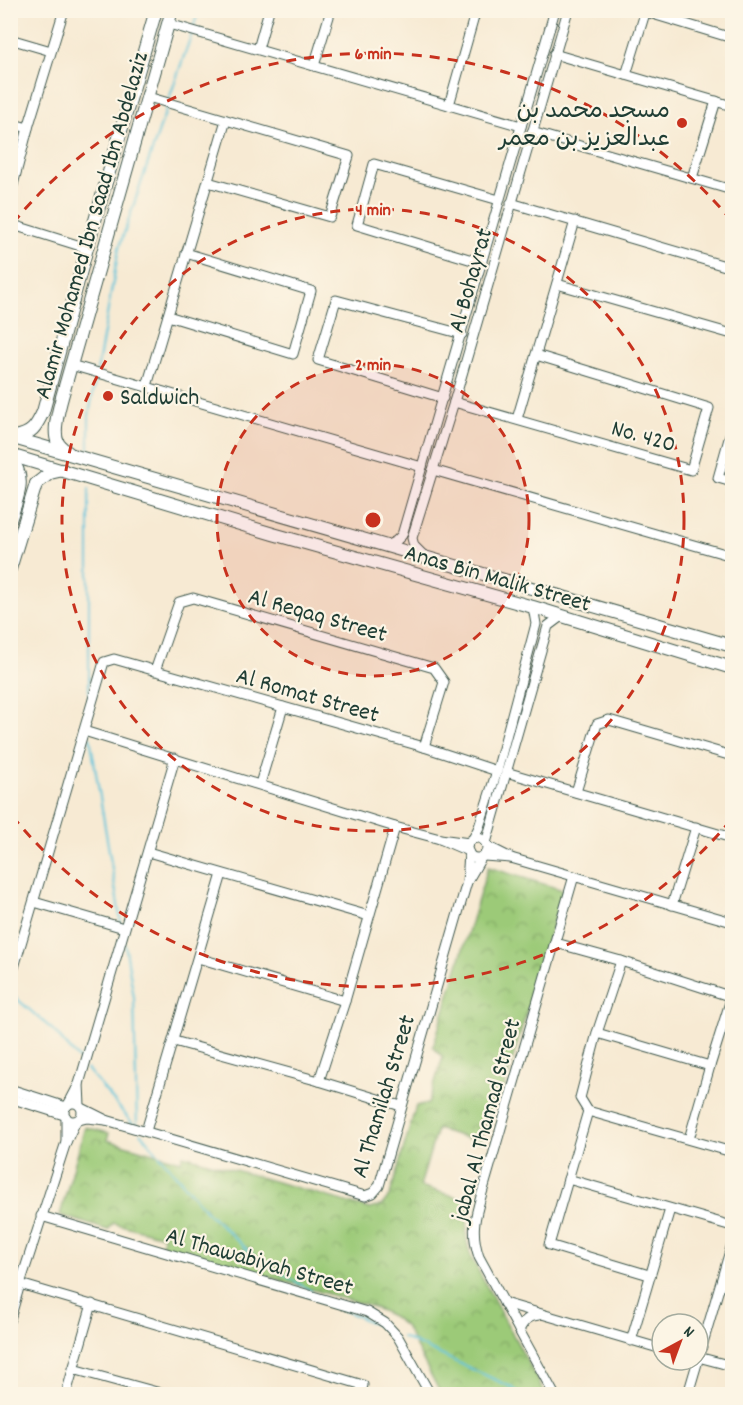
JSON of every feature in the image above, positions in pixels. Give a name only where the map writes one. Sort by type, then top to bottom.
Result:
[{"type":"main road","name":"Alamir Mohamed Ibn Saad Ibn Abdelaziz","points":[[156,11],[87,248],[43,412],[50,417],[58,416],[172,10]]},
{"type":"main road","points":[[12,437],[28,435],[33,431],[43,412]]},
{"type":"main road","points":[[58,416],[56,440],[60,446],[72,454]]},
{"type":"main road","name":"Anas Bin Malik Street","points":[[12,437],[732,646]]},
{"type":"main road","points":[[10,457],[19,470],[21,479],[10,520]]},
{"type":"main road","name":"Anas Bin Malik Street","points":[[10,457],[63,470],[273,534],[533,607],[732,668]]},
{"type":"main road","points":[[10,569],[36,484],[50,473],[63,470]]},
{"type":"main road","points":[[21,479],[26,476],[32,478],[36,484]]},
{"type":"main road","points":[[698,657],[704,656],[708,649],[704,637]]},
{"type":"street","points":[[10,195],[64,10]]},
{"type":"street","points":[[258,50],[269,10]]},
{"type":"street","points":[[314,66],[331,10]]},
{"type":"street","points":[[449,105],[476,10]]},
{"type":"street","name":"Al Bohayrat","points":[[388,545],[402,535],[407,519],[555,10]]},
{"type":"street","name":"Al Bohayrat","points":[[424,556],[414,546],[412,538],[568,10]]},
{"type":"street","points":[[626,75],[646,11],[732,38]]},
{"type":"street","points":[[169,24],[521,126]]},
{"type":"street","points":[[10,39],[51,51]]},
{"type":"street","points":[[544,49],[732,106]]},
{"type":"street","points":[[148,97],[349,156],[330,217],[208,182]]},
{"type":"street","points":[[693,178],[716,101]]},
{"type":"street","points":[[147,386],[226,120]]},
{"type":"street","points":[[10,123],[28,128]]},
{"type":"street","points":[[532,132],[732,190]]},
{"type":"street","points":[[482,263],[357,225],[374,164],[499,200]]},
{"type":"street","points":[[511,203],[732,268]]},
{"type":"street","points":[[517,419],[575,221]]},
{"type":"street","points":[[10,224],[87,248]]},
{"type":"street","points":[[168,316],[293,354],[296,344],[311,291],[186,253]]},
{"type":"street","points":[[557,284],[732,334],[732,332]]},
{"type":"street","points":[[443,398],[318,360],[336,300],[462,334]]},
{"type":"street","name":"No. 420","points":[[454,402],[691,470],[708,408],[536,355]]},
{"type":"street","points":[[71,365],[422,467]]},
{"type":"street","points":[[732,428],[718,478],[732,482]]},
{"type":"street","points":[[433,470],[732,556]]},
{"type":"street","points":[[407,519],[409,527],[416,524]]},
{"type":"street","name":"Al Reqaq Street","points":[[155,671],[178,602],[193,598],[434,668],[444,682],[424,747]]},
{"type":"street","points":[[467,882],[487,852],[501,772],[536,624],[533,607]]},
{"type":"street","points":[[467,882],[470,847],[501,772],[548,626],[560,617]]},
{"type":"street","name":"Al Romat Street","points":[[84,730],[104,662],[114,658],[732,838]]},
{"type":"street","points":[[260,784],[283,707]]},
{"type":"street","points":[[576,792],[597,723],[609,720],[732,756]]},
{"type":"street","points":[[10,981],[84,730],[395,827],[470,847]]},
{"type":"street","points":[[66,1142],[62,1110],[79,1084],[175,758]]},
{"type":"street","points":[[319,1081],[345,1001],[395,827]]},
{"type":"street","points":[[672,905],[696,827]]},
{"type":"street","points":[[470,847],[481,839],[511,858]]},
{"type":"street","points":[[470,847],[473,857],[511,858],[732,922]]},
{"type":"street","points":[[148,852],[369,916]]},
{"type":"street","points":[[146,1131],[222,874]]},
{"type":"street","name":"jabal Al Thamad Street","points":[[554,1395],[479,1257],[473,1241],[474,1223],[508,1100],[574,876]]},
{"type":"street","name":"Al Thamilah Street","points":[[106,1120],[365,1196],[373,1193],[379,1186],[467,882]]},
{"type":"street","points":[[34,902],[124,928]]},
{"type":"street","points":[[556,943],[732,996],[689,1140]]},
{"type":"street","points":[[198,958],[345,1001]]},
{"type":"street","points":[[621,961],[597,1033],[580,1098],[588,1111],[732,1152]]},
{"type":"street","points":[[597,1033],[710,1066]]},
{"type":"street","points":[[174,1041],[401,1106]]},
{"type":"street","points":[[10,1319],[66,1142],[82,1115],[79,1084]]},
{"type":"street","points":[[10,1089],[62,1110],[70,1121],[87,1118],[106,1120]]},
{"type":"street","points":[[10,1098],[62,1110],[74,1103],[106,1120]]},
{"type":"street","points":[[588,1111],[549,1245],[649,1275]]},
{"type":"street","points":[[568,1179],[732,1226]]},
{"type":"street","points":[[631,1341],[670,1209]]},
{"type":"street","name":"Al Thawabiyah Street","points":[[41,1216],[367,1312],[386,1323],[398,1337],[430,1395]]},
{"type":"street","points":[[710,1318],[732,1244]]},
{"type":"street","points":[[20,1284],[363,1385],[360,1395]]},
{"type":"street","points":[[504,1303],[650,1347]]},
{"type":"street","points":[[66,1395],[92,1304]]},
{"type":"street","points":[[519,1330],[524,1321],[532,1315],[541,1315]]},
{"type":"street","points":[[710,1361],[732,1366]]},
{"type":"street","points":[[73,1369],[164,1395]]},
{"type":"street","points":[[688,1395],[694,1372]]},
{"type":"green space","points":[[488,867],[563,890],[499,1105],[492,1107],[480,1142],[437,1129],[420,1186],[472,1202],[466,1230],[467,1244],[472,1259],[545,1394],[441,1394],[405,1326],[392,1316],[373,1307],[162,1246],[163,1236],[113,1223],[108,1230],[60,1215],[85,1127],[109,1133],[107,1140],[181,1161],[183,1155],[370,1209],[382,1205],[390,1195],[416,1106],[428,1104],[443,1057],[433,1047]]},
{"type":"waterway","points":[[193,28],[199,10]]},
{"type":"waterway","points":[[169,99],[192,33]]},
{"type":"waterway","points":[[97,371],[119,248],[168,104]]},
{"type":"waterway","points":[[89,449],[89,415],[96,376]]},
{"type":"waterway","points":[[89,488],[89,698]]},
{"type":"waterway","points":[[90,737],[121,923]]},
{"type":"waterway","points":[[125,944],[134,998],[137,1126]]},
{"type":"waterway","points":[[10,993],[54,1031],[81,1062]]},
{"type":"waterway","points":[[87,1069],[133,1124]]},
{"type":"waterway","points":[[141,1133],[206,1211],[255,1257],[311,1291]]},
{"type":"waterway","points":[[339,1308],[386,1329]]},
{"type":"waterway","points":[[402,1337],[511,1387],[521,1394]]},
{"type":"place","name":"مسجد محمد بن عبدالعزيز بن معمر","points":[[682,123]]},
{"type":"place","name":"Saldwich","points":[[108,396]]}]
